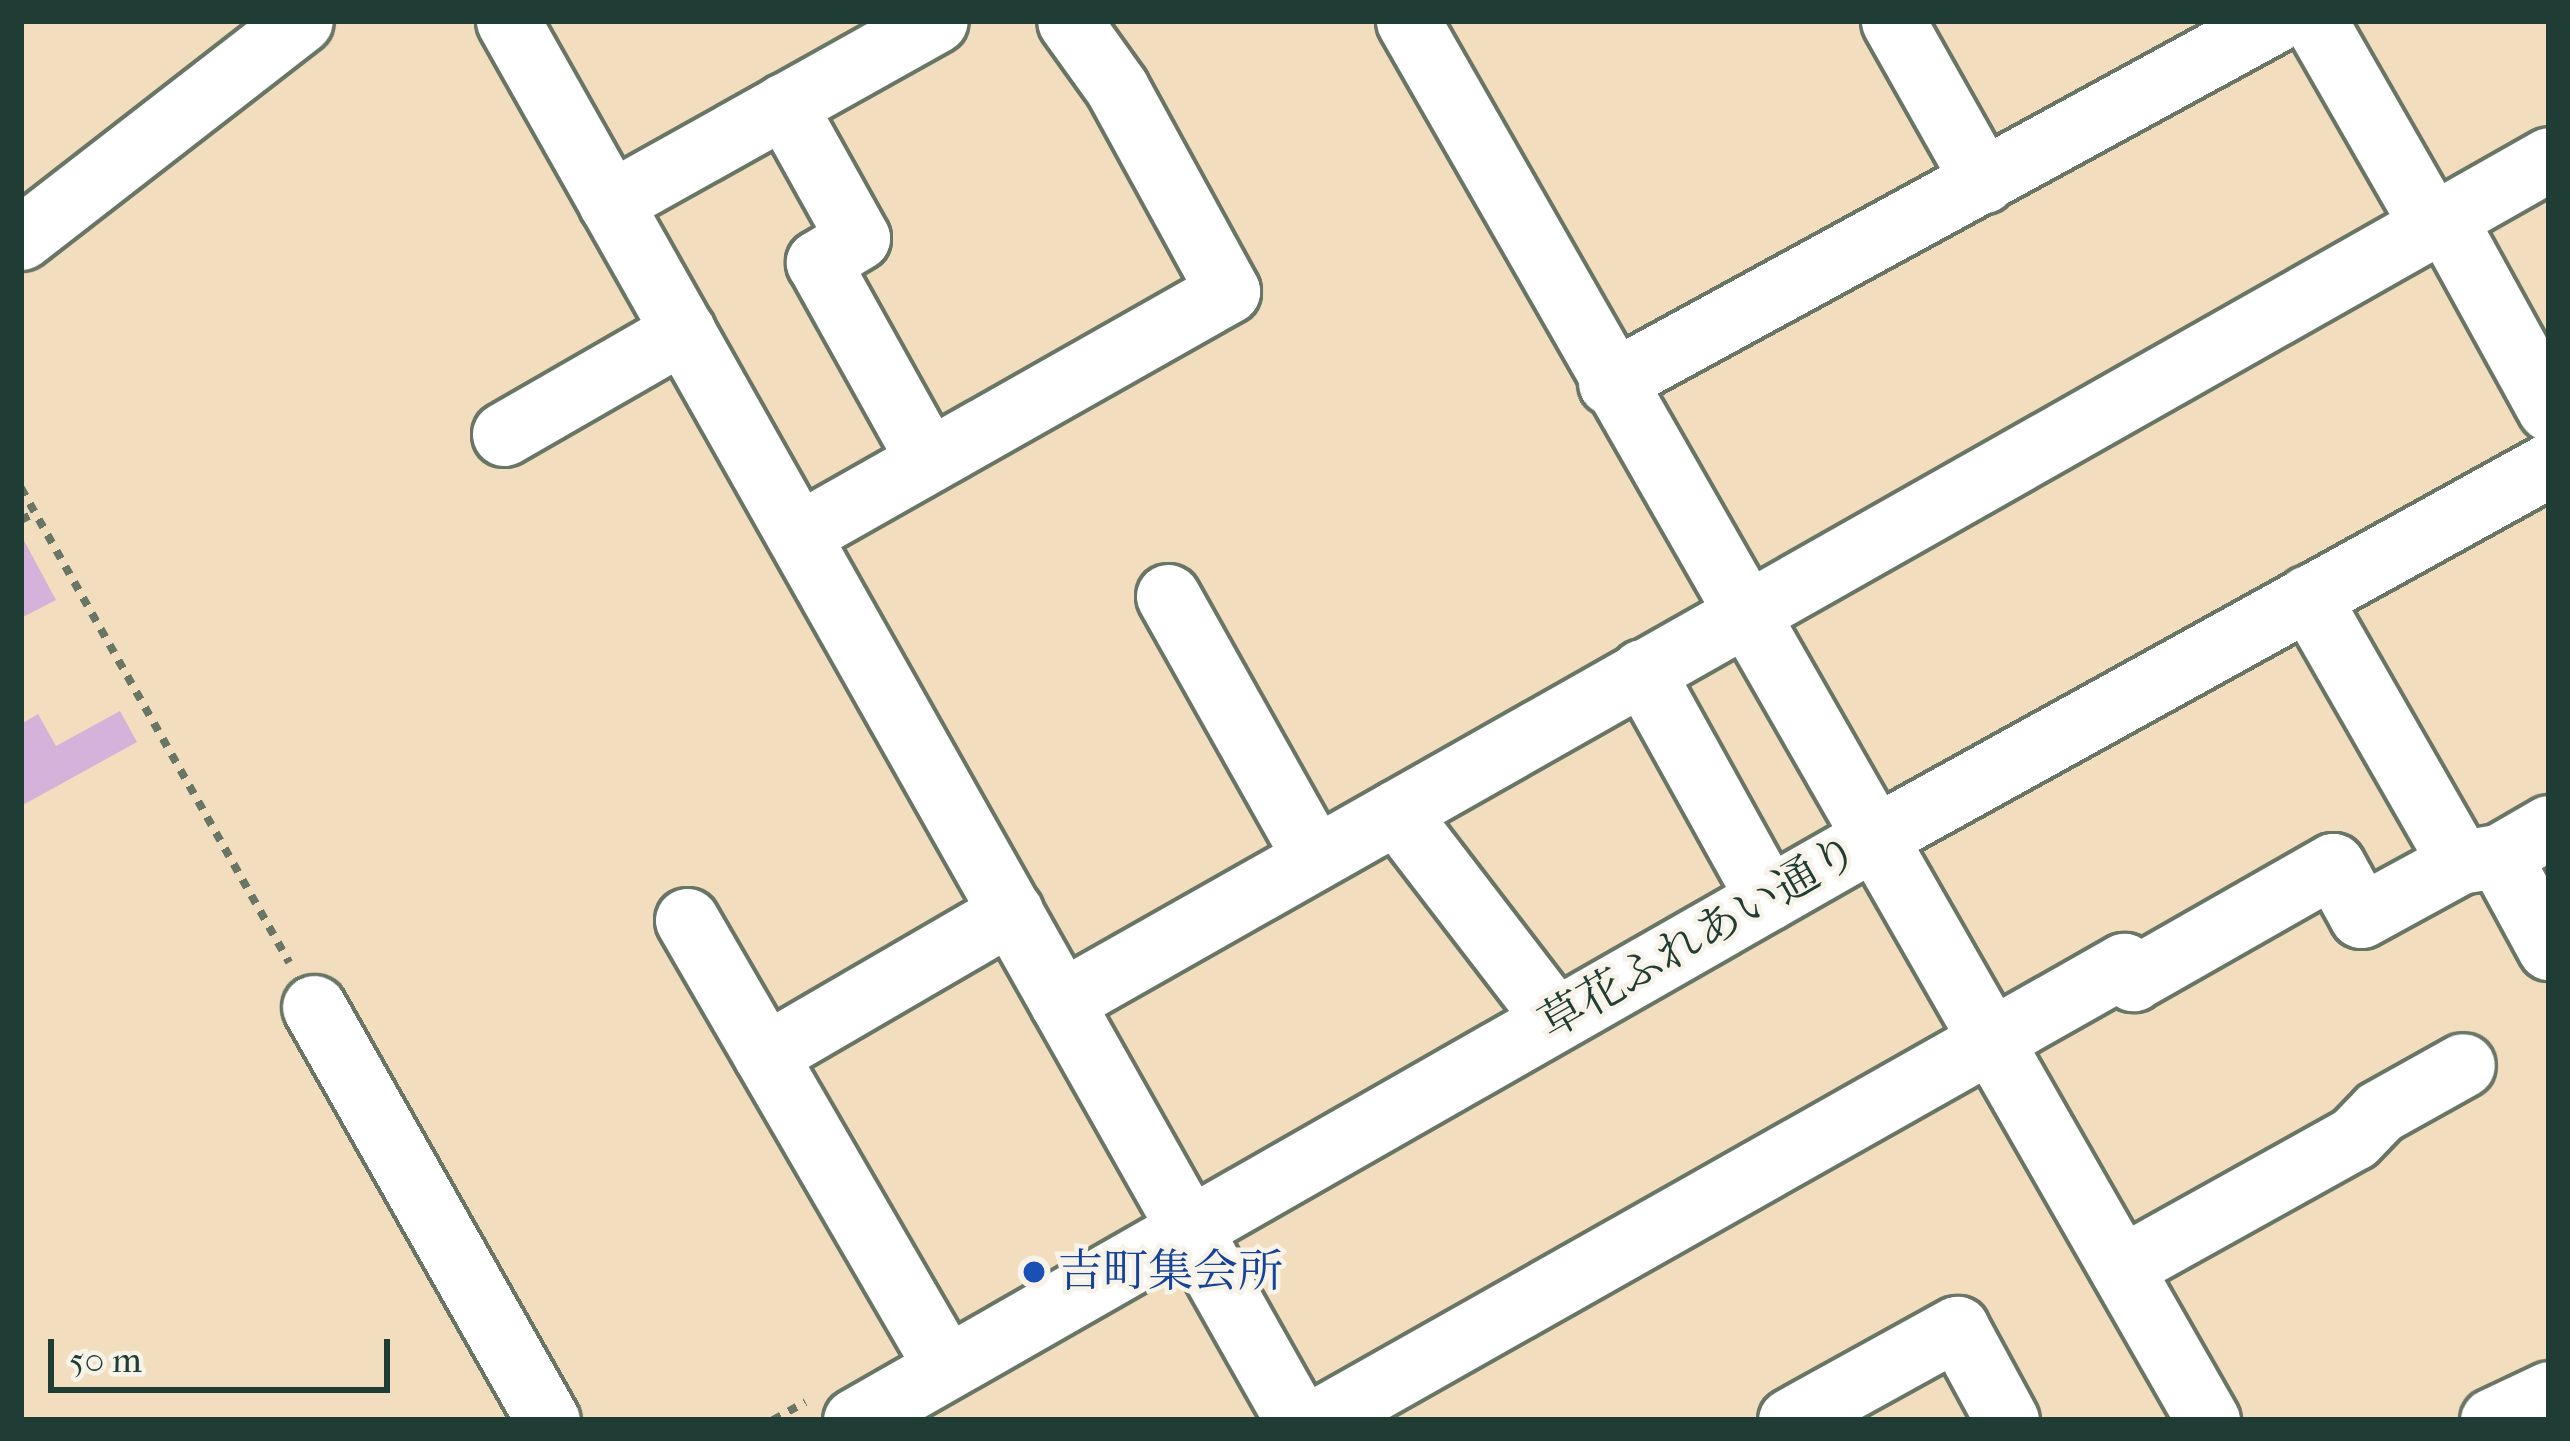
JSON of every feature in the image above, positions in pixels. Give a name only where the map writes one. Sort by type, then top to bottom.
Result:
[{"type":"street","points":[[21,238],[302,21]]},
{"type":"street","points":[[508,21],[1297,1420]]},
{"type":"street","points":[[610,203],[936,21]]},
{"type":"street","points":[[799,534],[1228,291],[1117,88],[1069,21]]},
{"type":"street","points":[[1408,21],[1610,382],[1877,836],[2208,1420]]},
{"type":"street","points":[[1893,21],[1983,181]]},
{"type":"street","points":[[1610,382],[2274,21]]},
{"type":"street","points":[[2315,21],[2549,409]]},
{"type":"street","points":[[784,105],[858,238],[818,262],[928,460]]},
{"type":"street","points":[[1061,1002],[2549,159]]},
{"type":"street","points":[[504,434],[683,331]]},
{"type":"street","name":"草花ふれあい通り","points":[[855,1420],[1877,836],[2549,465]]},
{"type":"street","points":[[1168,596],[1315,858]]},
{"type":"street","points":[[2308,597],[2503,848],[2549,947]]},
{"type":"street","points":[[1642,671],[1768,898]]},
{"type":"street","points":[[1396,812],[1555,1019]]},
{"type":"street","points":[[1319,1420],[2124,965],[2133,979],[2333,866],[2361,916],[2503,848]]},
{"type":"street","points":[[765,1055],[1011,913]]},
{"type":"street","points":[[687,920],[946,1366]]},
{"type":"street","points":[[314,1007],[548,1420]]},
{"type":"street","points":[[2122,1267],[2354,1138],[2379,1112],[2464,1065]]},
{"type":"street","points":[[1790,1420],[1957,1328],[2007,1420]]},
{"type":"street","points":[[2492,1420],[2549,1393]]},
{"type":"path","points":[[21,488],[314,1007]]},
{"type":"path","points":[[21,520],[35,512]]},
{"type":"building","points":[[21,535],[56,600],[21,618]]},
{"type":"building","points":[[120,711],[137,742],[21,806],[21,724],[38,714],[56,746]]},
{"type":"place","name":"吉町集会所","points":[[1034,1272]]}]
